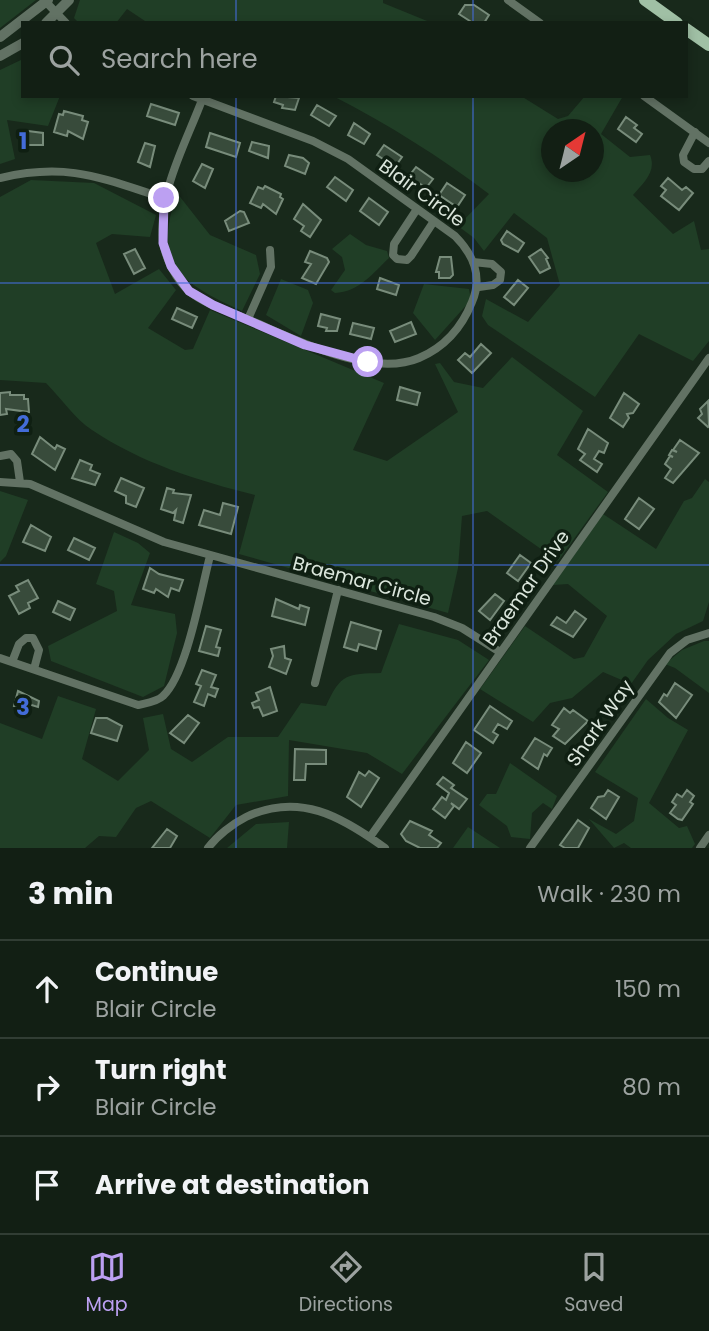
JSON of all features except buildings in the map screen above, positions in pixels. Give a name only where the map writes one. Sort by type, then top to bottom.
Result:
[{"type":"main road","points":[[645,0],[674,21]]},
{"type":"main road","points":[[688,30],[709,45]]},
{"type":"street","points":[[48,21],[69,0]]},
{"type":"street","points":[[508,0],[537,21]]},
{"type":"street","points":[[0,37],[47,1],[63,21]]},
{"type":"street","points":[[0,56],[21,44]]},
{"type":"street","name":"Blair Circle","points":[[198,98],[313,141],[348,159],[435,220],[468,249],[479,287],[465,319],[447,342],[418,359],[368,362],[305,345],[189,291],[171,266],[163,243],[164,198],[198,98]]},
{"type":"street","points":[[647,98],[709,143]]},
{"type":"street","points":[[695,132],[683,155],[684,162],[694,169],[702,169],[709,162]]},
{"type":"street","points":[[0,178],[32,170],[65,170],[164,198]]},
{"type":"street","points":[[417,209],[392,250],[397,259],[407,260],[411,256],[435,220]]},
{"type":"street","points":[[248,319],[271,267],[270,250]]},
{"type":"street","points":[[473,262],[492,264],[501,272],[500,280],[493,285],[479,287]]},
{"type":"street","name":"Braemar Drive","points":[[370,837],[709,359]]},
{"type":"street","points":[[0,456],[11,454],[17,461],[20,482]]},
{"type":"street","name":"Braemar Circle","points":[[0,482],[20,482],[164,542],[433,617],[462,628],[500,652]]},
{"type":"street","points":[[0,658],[138,705],[160,699],[173,685],[183,658],[210,556]]},
{"type":"street","points":[[315,683],[338,590]]},
{"type":"street","name":"Shark Way","points":[[530,848],[670,653],[687,640],[709,633]]},
{"type":"street","points":[[12,662],[19,644],[26,638],[33,638],[39,650],[34,669]]},
{"type":"street","points":[[208,848],[236,822],[266,808],[297,805],[327,813],[385,848]]},
{"type":"street","points":[[700,848],[709,835]]},
{"type":"green space","points":[[0,0],[36,0],[0,28]]},
{"type":"green space","points":[[80,0],[383,0],[383,3],[427,21],[145,21],[127,9],[118,21],[77,21],[74,18]]},
{"type":"green space","points":[[21,60],[21,98],[59,98],[48,126],[7,120],[15,159],[0,164],[0,70]]},
{"type":"green space","points":[[337,98],[524,98],[558,119],[541,119],[541,182],[604,182],[604,136],[630,157],[650,155],[650,172],[633,195],[673,234],[694,221],[701,250],[709,249],[709,341],[693,361],[639,334],[595,397],[488,325],[482,316],[486,299],[528,322],[560,285],[547,238],[514,213],[484,251],[474,238],[458,226],[489,194],[452,167]]},
{"type":"green space","points":[[583,98],[622,98],[604,129],[604,119],[558,119],[568,116]]},
{"type":"green space","points":[[31,180],[94,183],[156,215],[150,237],[112,234],[96,243],[115,294],[159,269],[176,290],[148,328],[185,350],[193,349],[210,310],[384,383],[353,450],[387,461],[458,412],[435,364],[440,363],[454,382],[483,388],[512,357],[583,411],[557,455],[608,492],[558,561],[487,511],[462,516],[458,568],[448,613],[239,554],[255,495],[171,470],[111,442],[80,420],[46,383],[0,380],[0,197]]},
{"type":"green space","points":[[177,193],[210,235],[256,255],[260,274],[242,311],[203,291],[177,268],[170,255],[168,238]]},
{"type":"green space","points":[[350,234],[366,245],[387,251],[389,258],[358,285],[335,293],[331,290],[345,270],[342,257],[332,249]]},
{"type":"green space","points":[[281,279],[308,290],[313,303],[301,336],[266,315]]},
{"type":"green space","points":[[424,284],[469,289],[471,300],[435,340],[413,313]]},
{"type":"green space","points":[[705,479],[709,482],[709,602],[703,621],[676,634],[648,660],[631,684],[603,672],[572,698],[550,703],[533,722],[480,689],[525,626],[574,659],[584,657],[607,616],[568,584],[553,585],[603,514],[656,549],[684,501],[692,498]]},
{"type":"green space","points":[[0,491],[28,500],[6,556],[0,562]]},
{"type":"green space","points":[[114,532],[138,543],[150,553],[131,605],[175,614],[177,633],[164,686],[143,697],[51,661],[48,646],[117,611],[114,591],[96,584]]},
{"type":"green space","points":[[399,624],[458,640],[489,660],[402,774],[367,753],[289,740],[288,796],[236,805],[210,838],[151,801],[136,808],[116,837],[99,836],[85,848],[0,848],[0,723],[42,739],[58,696],[96,709],[82,759],[118,781],[149,750],[143,718],[163,714],[171,749],[192,762],[228,737],[278,737],[301,703],[326,706],[336,687],[346,678],[381,673]]},
{"type":"green space","points":[[709,641],[709,693],[675,668],[665,664],[682,650]]},
{"type":"green space","points":[[646,699],[668,718],[688,730],[649,803],[679,828],[687,826],[695,844],[692,848],[631,848],[624,843],[614,848],[589,819],[616,834],[634,821],[638,798],[595,772]]},
{"type":"green space","points":[[510,763],[557,796],[552,809],[543,803],[532,813],[530,839],[511,837],[507,826],[479,805],[487,794],[496,794]]},
{"type":"green space","points":[[289,822],[287,848],[227,848],[256,824]]},
{"type":"green space","points":[[468,827],[500,848],[453,848]]},
{"type":"route","points":[[164,198],[163,243],[171,266],[189,291],[213,305],[305,345],[368,362]]}]
